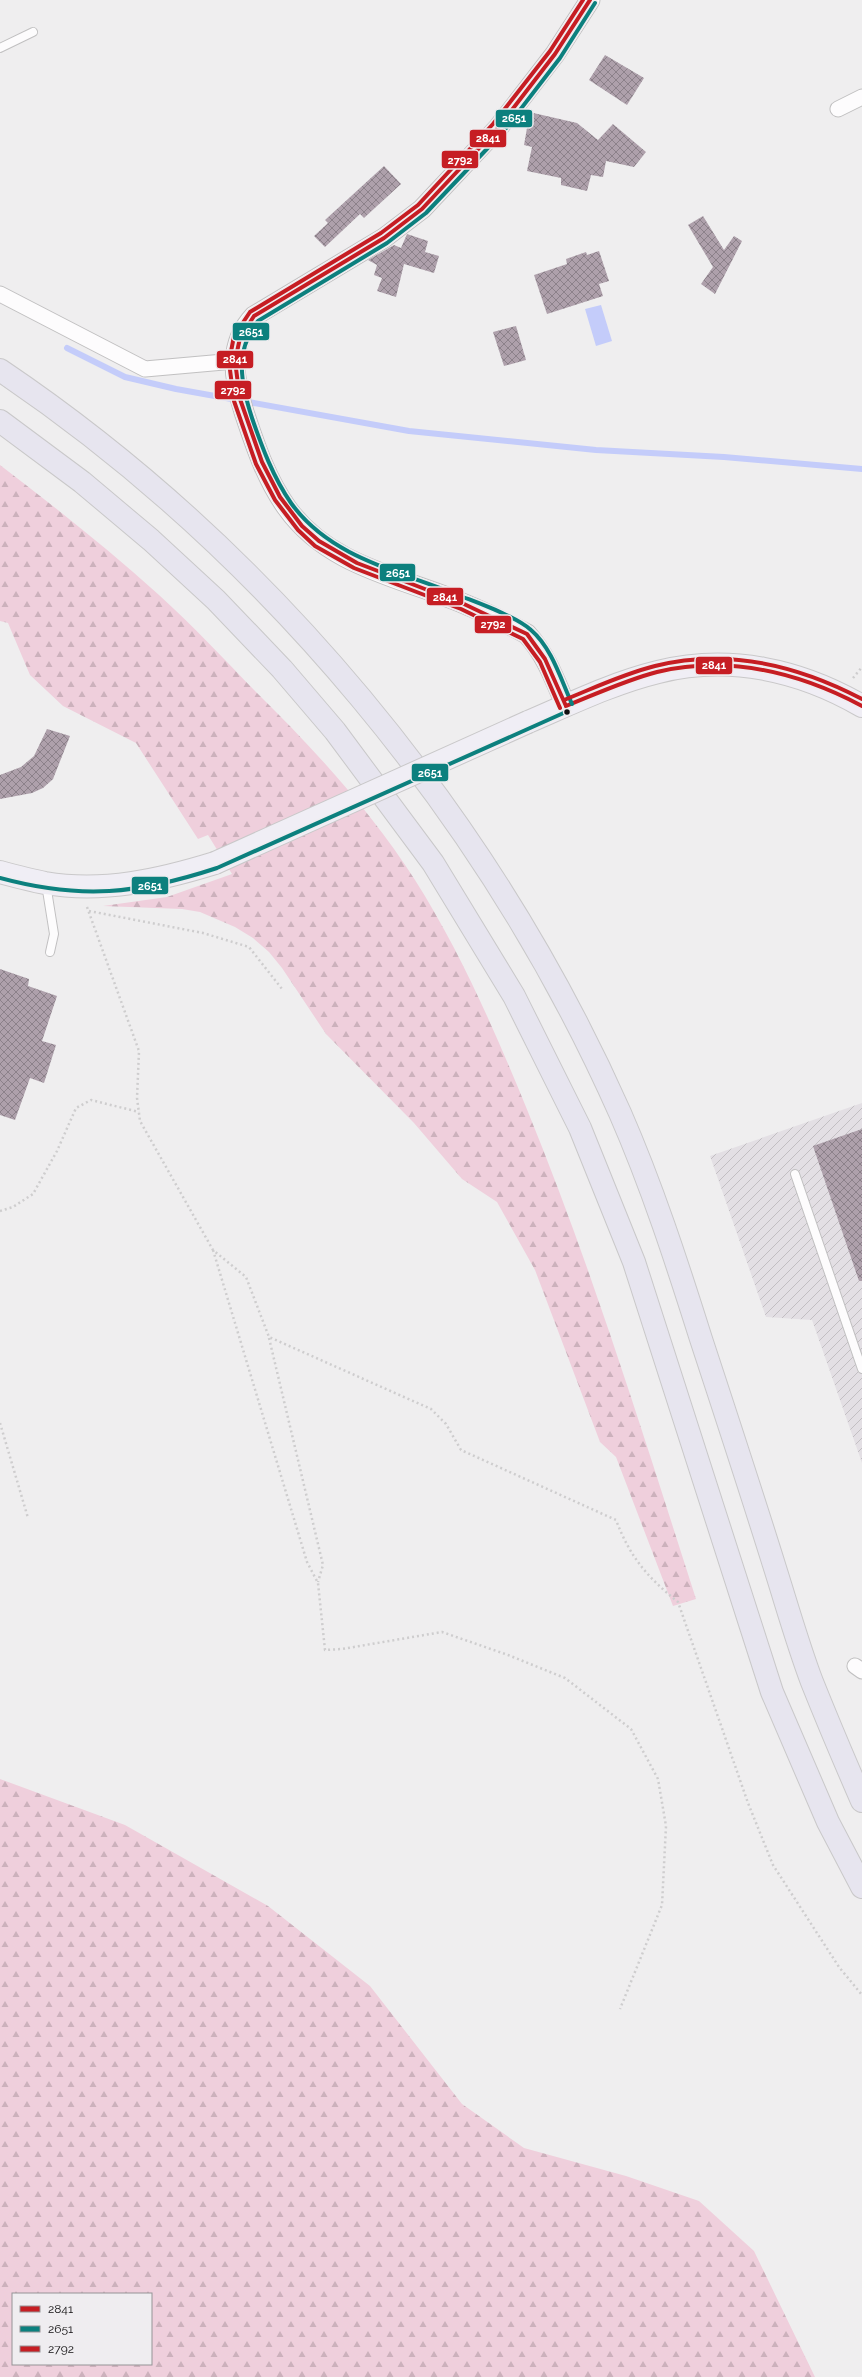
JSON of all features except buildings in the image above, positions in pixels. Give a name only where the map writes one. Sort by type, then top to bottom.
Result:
[{"type":"highway","points":[[0,370],[103,445],[169,501],[245,570],[310,638],[368,707],[468,840],[555,983],[620,1113],[672,1248],[811,1680],[862,1801]]},
{"type":"highway","points":[[0,421],[82,482],[151,540],[216,600],[282,669],[335,731],[433,863],[514,996],[580,1128],[634,1262],[772,1692],[828,1822],[862,1887]]},
{"type":"main road","points":[[0,872],[46,883],[99,886],[143,882],[215,863],[528,722],[621,683],[659,672],[704,665],[752,666],[796,676],[839,693],[862,706]]},
{"type":"street","points":[[566,706],[548,663],[537,645],[527,634],[443,596],[344,558],[314,538],[288,509],[276,492],[258,453],[246,419],[238,388],[235,361],[236,346],[240,334],[254,316],[384,238],[422,209],[498,128],[555,54],[590,0]]},
{"type":"street","points":[[838,109],[862,97]]},
{"type":"street","points":[[0,294],[145,369],[235,361]]},
{"type":"lane","points":[[0,48],[33,32]]},
{"type":"lane","points":[[46,883],[54,934],[50,952]]},
{"type":"lane","points":[[794,1174],[862,1369]]},
{"type":"path","points":[[82,885],[88,911],[139,1051],[137,1098],[140,1121],[213,1250],[307,1562],[318,1583]]},
{"type":"path","points":[[88,911],[203,933],[249,947],[282,989]]},
{"type":"path","points":[[0,1211],[13,1207],[33,1194],[57,1151],[76,1108],[91,1100],[139,1112]]},
{"type":"path","points":[[213,1250],[246,1278],[269,1337],[323,1565],[318,1583],[325,1650],[342,1649],[442,1632],[508,1655],[565,1678],[630,1729],[658,1779],[666,1826],[662,1905],[620,2009]]},
{"type":"path","points":[[269,1337],[431,1409],[446,1424],[461,1450],[616,1520],[631,1555],[652,1581],[678,1602],[748,1803],[773,1865],[839,1967],[862,1995]]},
{"type":"path","points":[[0,1423],[28,1518]]},
{"type":"shaded area","points":[[862,1103],[862,1463],[812,1320],[766,1317],[710,1156]]},
{"type":"green space","points":[[0,465],[61,512],[120,561],[159,595],[196,631],[299,736],[341,782],[398,854],[415,880],[447,934],[489,1020],[550,1168],[595,1290],[696,1599],[673,1606],[616,1457],[600,1442],[535,1270],[497,1202],[462,1179],[414,1123],[326,1034],[282,968],[269,952],[253,938],[235,927],[200,912],[182,909],[103,906],[167,897],[232,874],[208,835],[198,839],[136,743],[63,706],[30,675],[8,623],[0,621]]},
{"type":"green space","points":[[0,1779],[125,1825],[268,1906],[370,1986],[462,2104],[524,2148],[626,2176],[699,2201],[754,2251],[815,2377],[0,2377]]},
{"type":"water","points":[[601,305],[612,341],[596,346],[585,309]]},
{"type":"waterway","points":[[67,348],[125,377],[176,389],[409,431],[596,450],[724,457],[862,469]]},
{"type":"transit line","name":"2792","points":[[560,708],[540,662],[523,639],[461,609],[354,568],[315,546],[298,530],[275,500],[256,464],[234,401],[229,362],[234,336],[250,312],[381,233],[418,205],[493,124],[550,51],[583,0]]},
{"type":"transit line","name":"2841","points":[[566,706],[545,659],[527,634],[464,604],[357,563],[319,541],[302,526],[280,497],[262,462],[240,399],[235,361],[240,338],[254,316],[384,238],[422,209],[498,128],[555,54],[590,0]]},
{"type":"transit line","name":"2651","points":[[572,704],[560,675],[545,646],[525,625],[489,607],[370,562],[347,551],[326,538],[307,522],[291,503],[268,462],[248,405],[242,368],[245,344],[250,332],[258,321],[387,243],[426,213],[503,132],[560,58],[595,3]]},
{"type":"transit line","name":"2792","points":[[564,700],[643,669],[682,661],[709,659],[761,663],[787,669],[812,677],[862,699]]},
{"type":"transit line","name":"2841","points":[[566,706],[645,675],[684,667],[710,665],[737,666],[788,676],[838,694],[862,706]]},
{"type":"transit line","name":"2651","points":[[0,878],[29,885],[57,889],[109,891],[161,884],[188,877],[217,868],[568,711]]}]
